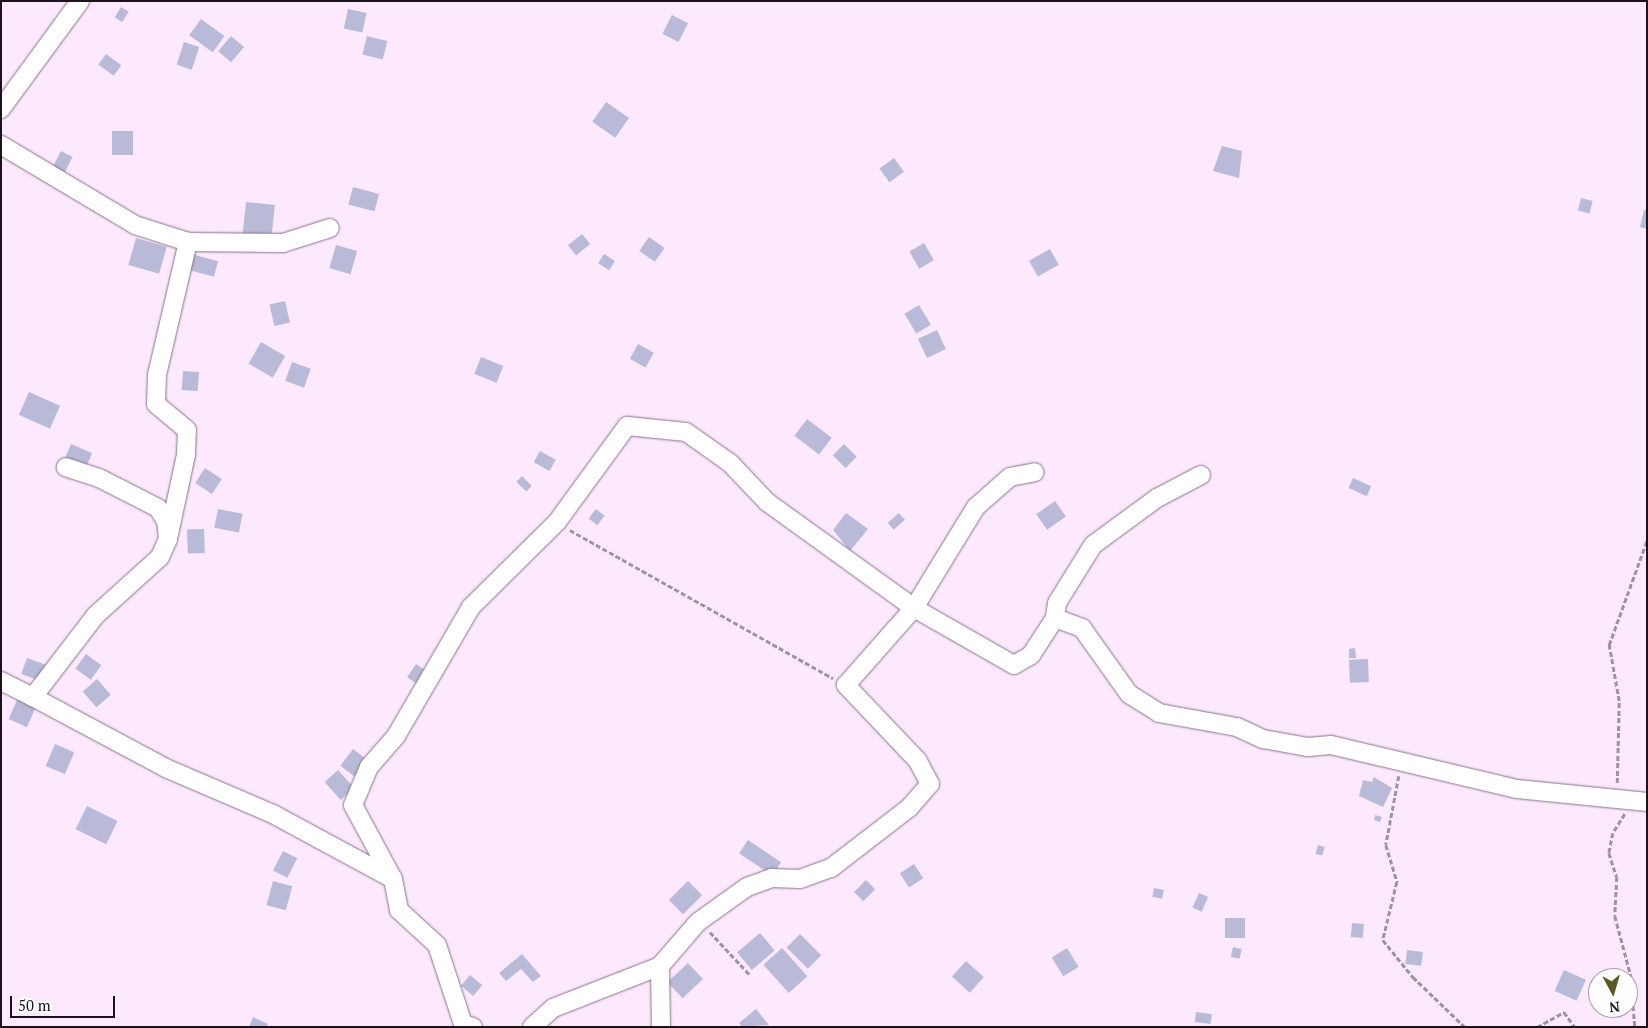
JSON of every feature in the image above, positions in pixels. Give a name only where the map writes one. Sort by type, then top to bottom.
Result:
[{"type":"street","points":[[1,109],[80,1]]},
{"type":"street","points":[[1,145],[135,224],[188,242],[283,243],[330,228]]},
{"type":"street","points":[[33,697],[96,615],[160,557],[168,539],[186,455],[187,430],[156,404],[157,374],[188,242]]},
{"type":"street","points":[[466,1026],[437,945],[399,910],[393,879],[353,805],[369,767],[396,736],[471,607],[557,522],[627,426],[686,432],[730,463],[767,502],[914,608],[1014,665],[1031,655],[1055,618],[1057,603],[1093,544],[1157,498],[1201,475]]},
{"type":"street","points":[[66,467],[116,486],[158,508],[166,521],[168,539]]},
{"type":"street","points":[[532,1027],[552,1008],[660,966],[698,922],[747,887],[772,878],[800,879],[831,868],[909,808],[930,784],[918,761],[846,685],[914,608],[976,506],[1010,477],[1035,472]]},
{"type":"street","points":[[1055,618],[1082,628],[1129,694],[1158,713],[1237,727],[1262,739],[1308,747],[1331,745],[1401,764],[1517,789],[1647,802]]},
{"type":"street","points":[[1,681],[168,769],[273,814],[393,879]]},
{"type":"street","points":[[660,966],[661,1027]]},
{"type":"path","points":[[557,522],[846,685]]},
{"type":"path","points":[[1401,764],[1386,845],[1397,882],[1383,940],[1413,977],[1465,1027]]},
{"type":"path","points":[[698,922],[751,976]]},
{"type":"path","points":[[1537,1027],[1564,1012],[1575,1027]]},
{"type":"building","points":[[121,7],[129,12],[122,22],[115,17]]},
{"type":"building","points":[[348,9],[367,13],[362,33],[344,29]]},
{"type":"building","points":[[672,15],[688,23],[679,42],[662,34]]},
{"type":"building","points":[[201,19],[224,36],[213,52],[189,35]]},
{"type":"building","points":[[231,36],[244,47],[231,62],[218,51]]},
{"type":"building","points":[[367,36],[387,41],[383,60],[362,54]]},
{"type":"building","points":[[184,42],[199,47],[192,70],[177,65]]},
{"type":"building","points":[[106,54],[121,65],[114,76],[98,65]]},
{"type":"building","points":[[606,102],[629,118],[615,138],[592,122]]},
{"type":"building","points":[[112,131],[133,131],[133,155],[112,155]]},
{"type":"building","points":[[1222,146],[1242,151],[1239,178],[1213,171]]},
{"type":"building","points":[[61,151],[73,157],[63,176],[51,170]]},
{"type":"building","points":[[894,158],[904,172],[889,182],[879,169]]},
{"type":"building","points":[[353,187],[379,194],[374,211],[348,204]]},
{"type":"building","points":[[1581,198],[1593,201],[1589,214],[1578,211]]},
{"type":"building","points":[[246,202],[275,205],[271,241],[242,238]]},
{"type":"building","points":[[1644,210],[1647,210],[1647,229],[1640,227]]},
{"type":"building","points":[[582,234],[590,244],[576,255],[568,245]]},
{"type":"building","points":[[649,237],[665,248],[655,262],[639,251]]},
{"type":"building","points":[[136,238],[167,247],[159,274],[128,265]]},
{"type":"building","points":[[924,243],[934,260],[919,269],[909,252]]},
{"type":"building","points":[[336,245],[357,251],[351,274],[329,268]]},
{"type":"building","points":[[1050,249],[1059,265],[1038,276],[1029,261]]},
{"type":"building","points":[[191,254],[218,261],[214,277],[187,269]]},
{"type":"building","points":[[604,254],[615,261],[609,270],[598,263]]},
{"type":"building","points":[[285,301],[290,322],[274,326],[269,305]]},
{"type":"building","points":[[919,305],[931,325],[916,333],[904,314]]},
{"type":"building","points":[[937,330],[946,349],[927,358],[918,339]]},
{"type":"building","points":[[261,342],[285,356],[273,378],[248,364]]},
{"type":"building","points":[[638,344],[654,353],[646,368],[630,359]]},
{"type":"building","points":[[481,357],[503,366],[497,383],[474,374]]},
{"type":"building","points":[[292,362],[311,369],[304,388],[285,381]]},
{"type":"building","points":[[183,371],[199,372],[198,391],[182,390]]},
{"type":"building","points":[[29,392],[60,406],[50,429],[19,415]]},
{"type":"building","points":[[807,419],[832,438],[819,454],[794,436]]},
{"type":"building","points":[[71,444],[92,453],[86,469],[64,460]]},
{"type":"building","points":[[844,444],[857,457],[845,468],[833,455]]},
{"type":"building","points":[[540,451],[556,460],[549,471],[534,462]]},
{"type":"building","points":[[205,468],[222,479],[212,494],[195,483]]},
{"type":"building","points":[[522,476],[532,486],[526,492],[516,482]]},
{"type":"building","points":[[1353,478],[1371,486],[1367,496],[1349,488]]},
{"type":"building","points":[[1055,501],[1066,517],[1047,530],[1036,514]]},
{"type":"building","points":[[218,509],[243,514],[239,532],[214,528]]},
{"type":"building","points":[[596,509],[605,516],[597,525],[589,518]]},
{"type":"building","points":[[846,513],[868,529],[850,551],[833,530]]},
{"type":"building","points":[[899,513],[905,520],[894,530],[888,523]]},
{"type":"building","points":[[204,529],[205,553],[188,554],[187,530]]},
{"type":"building","points":[[1355,648],[1356,658],[1349,658],[1349,649]]},
{"type":"building","points":[[86,654],[101,665],[91,680],[75,669]]},
{"type":"building","points":[[27,658],[46,665],[40,681],[21,674]]},
{"type":"building","points":[[1368,659],[1369,682],[1350,683],[1349,660]]},
{"type":"building","points":[[416,664],[431,674],[422,687],[407,677]]},
{"type":"building","points":[[97,679],[111,695],[96,707],[83,691]]},
{"type":"building","points":[[18,698],[36,706],[27,727],[9,719]]},
{"type":"building","points":[[55,744],[74,752],[65,774],[46,766]]},
{"type":"building","points":[[353,749],[370,762],[357,778],[340,766]]},
{"type":"building","points":[[338,770],[354,788],[341,800],[325,782]]},
{"type":"building","points":[[1374,777],[1392,788],[1383,807],[1359,796],[1363,780],[1372,782]]},
{"type":"building","points":[[87,806],[118,821],[106,844],[76,829]]},
{"type":"building","points":[[1375,815],[1382,817],[1380,822],[1374,820]]},
{"type":"building","points":[[748,840],[781,862],[772,876],[739,853]]},
{"type":"building","points":[[1318,845],[1325,847],[1322,856],[1316,854]]},
{"type":"building","points":[[283,851],[297,858],[287,878],[273,871]]},
{"type":"building","points":[[914,864],[923,878],[909,888],[900,873]]},
{"type":"building","points":[[866,880],[875,889],[863,901],[854,892]]},
{"type":"building","points":[[273,881],[292,886],[286,910],[267,905]]},
{"type":"building","points":[[688,881],[702,895],[683,914],[669,900]]},
{"type":"building","points":[[1154,888],[1164,890],[1162,899],[1152,897]]},
{"type":"building","points":[[1199,893],[1208,897],[1202,912],[1192,908]]},
{"type":"building","points":[[1225,918],[1245,918],[1245,938],[1225,938]]},
{"type":"building","points":[[1352,923],[1364,924],[1363,938],[1351,937]]},
{"type":"building","points":[[760,933],[775,951],[752,970],[737,952]]},
{"type":"building","points":[[800,934],[821,955],[808,969],[787,947]]},
{"type":"building","points":[[1233,947],[1242,949],[1240,959],[1231,957]]},
{"type":"building","points":[[782,948],[807,976],[789,993],[763,965]]},
{"type":"building","points":[[1067,948],[1079,967],[1063,976],[1052,958]]},
{"type":"building","points":[[1407,950],[1423,952],[1421,966],[1405,964]]},
{"type":"building","points":[[522,954],[541,976],[533,982],[521,969],[506,981],[499,973]]},
{"type":"building","points":[[966,961],[984,977],[970,993],[952,977]]},
{"type":"building","points":[[688,963],[703,979],[683,998],[668,982]]},
{"type":"building","points":[[1564,970],[1586,980],[1577,1001],[1555,991]]},
{"type":"building","points":[[470,975],[482,985],[473,996],[461,986]]},
{"type":"building","points":[[756,1009],[769,1025],[742,1027],[739,1023]]},
{"type":"building","points":[[1196,1012],[1212,1014],[1211,1024],[1195,1022]]},
{"type":"building","points":[[253,1017],[268,1024],[266,1027],[249,1027]]}]
